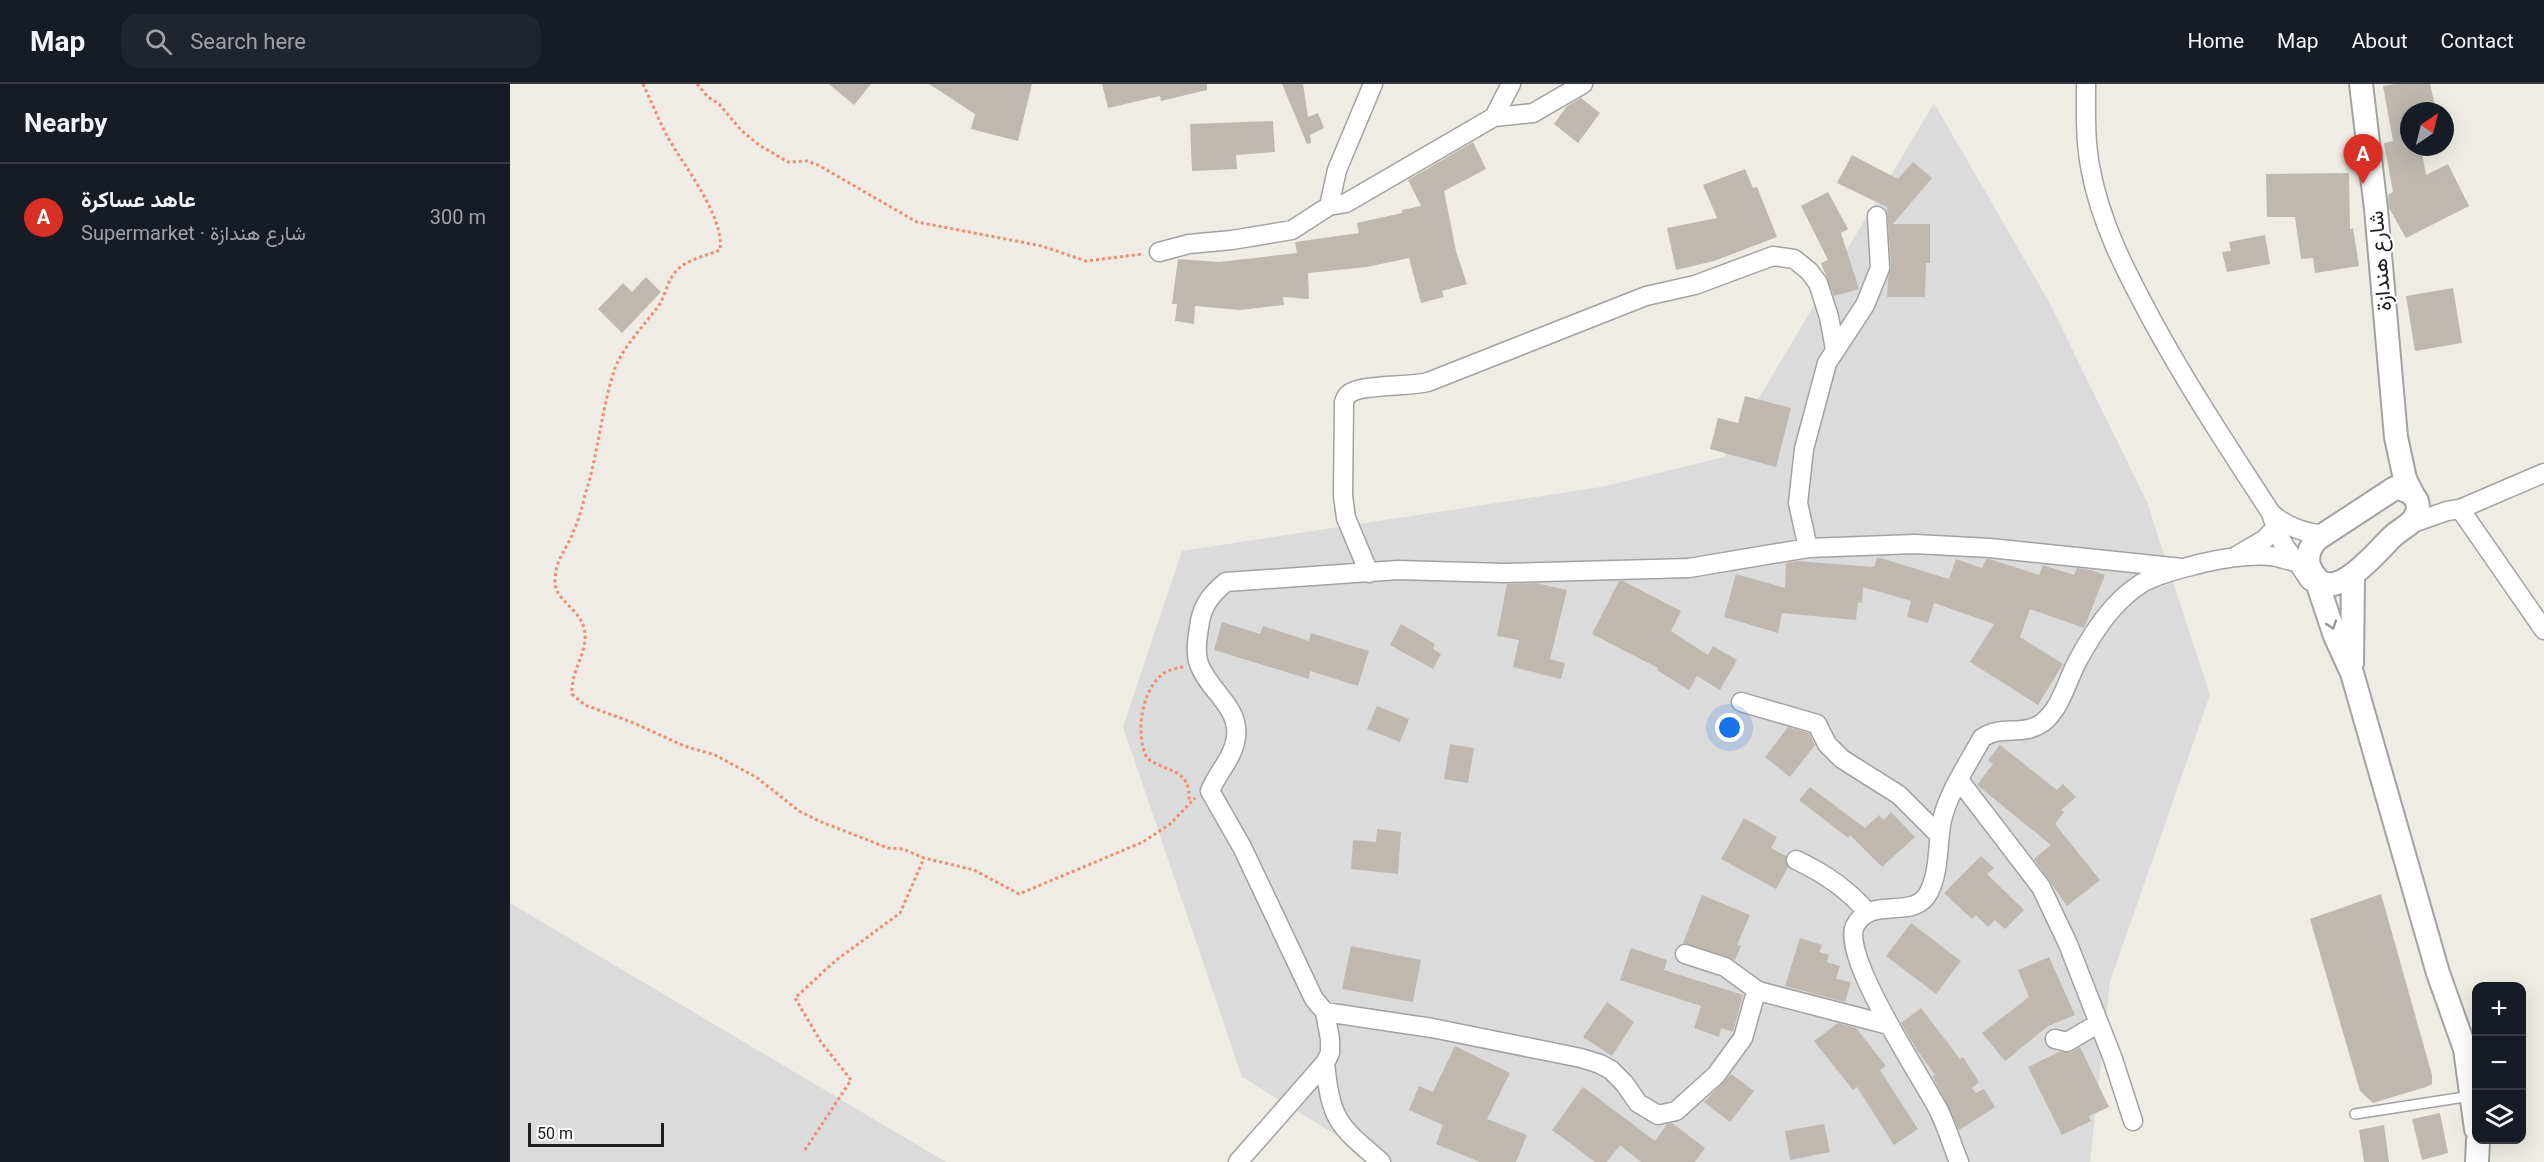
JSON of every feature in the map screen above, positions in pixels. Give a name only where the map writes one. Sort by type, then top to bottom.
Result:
[{"type":"street","points":[[1329,206],[1337,170],[1373,84]]},
{"type":"street","points":[[1494,117],[1511,84]]},
{"type":"street","points":[[1159,252],[1189,244],[1232,240],[1292,230],[1329,206],[1346,203],[1494,117],[1533,113],[1583,84]]},
{"type":"street","points":[[2086,84],[2086,132],[2090,166],[2110,240],[2185,379],[2277,522],[2286,549],[2323,598]]},
{"type":"street","name":"شارع هندازة","points":[[2361,84],[2376,209],[2396,437],[2405,479],[2413,495]]},
{"type":"street","points":[[1808,548],[1798,503],[1804,448],[1827,363],[1865,305],[1880,268],[1877,216]]},
{"type":"street","points":[[1369,573],[1346,518],[1343,496],[1344,402],[1349,393],[1362,388],[1413,387],[1646,296],[1695,285],[1773,256],[1794,258],[1809,271],[1818,283],[1829,317],[1835,349]]},
{"type":"street","name":"شارع هندازة","points":[[2379,497],[2396,437]]},
{"type":"street","points":[[2404,527],[2454,510],[2544,473]]},
{"type":"street","points":[[2472,1096],[2465,1049],[2438,973],[2352,673],[2315,576],[2310,569],[2308,553],[2312,545],[2379,497],[2395,488],[2408,491],[2454,510],[2544,630]]},
{"type":"street","points":[[1959,1162],[1939,1112],[1876,1002],[1854,945],[1853,931],[1867,912],[1875,909],[1906,908],[1928,895],[1936,876],[1939,835],[1949,799],[1982,738],[1990,732],[2002,729],[2024,731],[2043,722],[2057,706],[2096,628],[2121,600],[2143,582],[2182,568],[2236,556],[2270,556],[2297,562],[2330,584],[2339,584],[2356,572],[2417,513],[2418,507],[2413,495]]},
{"type":"street","points":[[2277,522],[2311,534],[2325,535]]},
{"type":"street","points":[[2236,556],[2265,539],[2277,522]]},
{"type":"street","points":[[1238,1162],[1325,1063],[1330,1053],[1330,1039],[1325,1012],[1314,999],[1242,847],[1210,791],[1228,760],[1236,737],[1234,716],[1199,666],[1197,655],[1200,616],[1204,604],[1214,591],[1226,582],[1416,570],[1504,573],[1689,568],[1808,548],[1915,544],[1990,548],[2182,568]]},
{"type":"street","points":[[2352,673],[2356,572]]},
{"type":"street","points":[[1741,702],[1817,724],[1827,744],[1842,759],[1899,795],[1939,835]]},
{"type":"street","points":[[1959,780],[2041,887],[2068,944],[2133,1120]]},
{"type":"street","points":[[1796,860],[1823,873],[1852,894],[1867,912]]},
{"type":"street","points":[[1685,954],[1725,967],[1758,991],[1889,1025]]},
{"type":"street","points":[[1325,1012],[1432,1028],[1581,1058],[1611,1070],[1624,1083],[1638,1103],[1658,1115],[1676,1111],[1716,1075],[1743,1038],[1758,991]]},
{"type":"street","points":[[2055,1039],[2067,1042],[2099,1023]]},
{"type":"street","points":[[1325,1063],[1328,1092],[1334,1115],[1349,1135],[1381,1162]]},
{"type":"street","points":[[2477,1162],[2478,1144]]},
{"type":"lane","points":[[2355,1114],[2472,1096]]},
{"type":"path","points":[[643,84],[666,133],[711,212],[721,243],[720,250],[700,255],[673,275],[663,300],[614,370],[586,495],[575,530],[557,559],[555,569],[554,584],[559,596],[576,610],[585,632],[585,645],[572,677],[572,694],[585,705],[634,723],[684,747],[715,755],[756,777],[799,811],[819,821],[888,848],[903,849],[924,858],[974,870],[1019,894],[1143,842],[1180,815],[1189,803],[1210,791]]},
{"type":"path","points":[[697,84],[708,97],[719,104],[741,130],[759,145],[788,162],[807,161],[818,165],[918,222],[1042,246],[1086,261],[1159,252]]},
{"type":"path","points":[[1189,803],[1190,790],[1180,773],[1147,758],[1141,741],[1142,716],[1146,699],[1153,685],[1164,673],[1180,667],[1199,666]]},
{"type":"path","points":[[805,1150],[851,1080],[821,1042],[795,998],[835,962],[900,913],[924,858]]},
{"type":"shaded area","points":[[1934,103],[2048,300],[2147,502],[2210,695],[2110,982],[2090,1162],[1387,1162],[1365,1153],[1242,1077],[1123,727],[1182,551],[1601,487],[1724,457]]},
{"type":"shaded area","points":[[510,903],[946,1162],[510,1162]]},
{"type":"building","points":[[829,84],[871,84],[854,105]]},
{"type":"building","points":[[929,84],[1032,84],[1018,141],[971,129],[975,114]]},
{"type":"building","points":[[1102,84],[1207,84],[1207,90],[1161,101],[1160,96],[1108,108]]},
{"type":"building","points":[[1282,84],[1303,84],[1308,117],[1318,113],[1324,128],[1310,135],[1311,143],[1307,144]]},
{"type":"building","points":[[2430,84],[2434,102],[2400,102],[2400,156],[2423,156],[2426,175],[2448,164],[2469,206],[2406,238],[2389,208],[2388,195],[2393,192],[2384,143],[2393,141],[2383,86]]},
{"type":"building","points":[[1581,98],[1600,113],[1578,143],[1554,124],[1567,106]]},
{"type":"building","points":[[1273,121],[1275,152],[1236,155],[1237,169],[1192,171],[1190,124]]},
{"type":"building","points":[[1473,142],[1486,169],[1444,191],[1456,251],[1467,284],[1442,291],[1444,297],[1421,303],[1409,258],[1367,267],[1308,273],[1309,299],[1283,297],[1284,305],[1240,310],[1195,306],[1194,324],[1175,321],[1177,304],[1172,304],[1178,259],[1219,262],[1297,253],[1295,242],[1359,233],[1357,223],[1402,213],[1402,210],[1421,206],[1408,180]]},
{"type":"building","points":[[1852,155],[1898,179],[1913,162],[1932,178],[1893,224],[1930,224],[1930,263],[1926,263],[1925,297],[1887,297],[1891,267],[1887,207],[1837,183]]},
{"type":"building","points":[[1745,169],[1753,188],[1757,187],[1777,237],[1714,261],[1676,270],[1667,228],[1717,218],[1703,185]]},
{"type":"building","points":[[2349,173],[2350,229],[2353,228],[2359,266],[2315,273],[2313,258],[2301,259],[2295,217],[2267,217],[2266,174]]},
{"type":"building","points":[[1828,192],[1848,229],[1841,233],[1859,289],[1834,296],[1821,263],[1828,260],[1801,206]]},
{"type":"building","points":[[2265,235],[2270,264],[2227,272],[2222,252],[2231,251],[2229,242]]},
{"type":"building","points":[[646,277],[661,292],[622,333],[598,309],[623,283],[632,292]]},
{"type":"building","points":[[2453,288],[2462,343],[2415,351],[2406,296]]},
{"type":"building","points":[[1745,396],[1791,408],[1776,467],[1710,449],[1718,418],[1738,423]]},
{"type":"building","points":[[1877,557],[1949,579],[1956,559],[1982,568],[1986,559],[1989,559],[2039,575],[2043,565],[2074,575],[2077,568],[2105,575],[2084,628],[2030,609],[2020,637],[2063,664],[2038,705],[1970,662],[1994,624],[1934,603],[1928,623],[1907,617],[1911,601],[1863,587],[1862,603],[1858,602],[1856,620],[1782,613],[1778,633],[1724,617],[1736,574],[1785,588],[1786,563],[1797,561],[1874,567]]},
{"type":"building","points":[[1619,581],[1681,611],[1671,631],[1708,655],[1713,646],[1737,660],[1720,690],[1697,676],[1689,690],[1657,670],[1658,668],[1592,634]]},
{"type":"building","points":[[1536,583],[1567,590],[1550,659],[1565,663],[1561,679],[1513,667],[1519,640],[1497,636],[1507,584]]},
{"type":"building","points":[[1222,622],[1260,634],[1263,626],[1309,641],[1311,633],[1369,651],[1358,686],[1310,671],[1309,679],[1214,650]]},
{"type":"building","points":[[1401,624],[1435,644],[1433,649],[1441,654],[1433,669],[1390,645]]},
{"type":"building","points":[[1377,706],[1409,719],[1400,742],[1367,729]]},
{"type":"building","points":[[1788,727],[1809,733],[1815,745],[1790,777],[1765,757]]},
{"type":"building","points":[[1450,744],[1474,748],[1468,783],[1444,779]]},
{"type":"building","points":[[2000,745],[2057,790],[2063,784],[2076,797],[2061,810],[2064,812],[2055,824],[2100,880],[2067,906],[2034,859],[2051,845],[1977,785],[1993,764],[1988,760]]},
{"type":"building","points":[[1810,787],[1865,828],[1879,815],[1884,820],[1891,812],[1915,837],[1882,867],[1850,835],[1848,838],[1799,800]]},
{"type":"building","points":[[1744,818],[1777,837],[1771,848],[1786,856],[1788,867],[1776,889],[1721,859]]},
{"type":"building","points":[[1377,829],[1401,832],[1398,874],[1351,869],[1353,840],[1376,842]]},
{"type":"building","points":[[1981,856],[1994,868],[1987,874],[2024,910],[2005,929],[1995,920],[1988,927],[1976,915],[1972,919],[1944,893]]},
{"type":"building","points":[[2381,894],[2432,1075],[2432,1084],[2373,1103],[2360,1091],[2310,919]]},
{"type":"building","points":[[1702,895],[1750,915],[1737,945],[1741,946],[1735,960],[1683,943]]},
{"type":"building","points":[[1911,923],[1961,961],[1936,994],[1886,956]]},
{"type":"building","points":[[1800,938],[1822,945],[1819,952],[1829,955],[1827,962],[1840,966],[1836,979],[1851,982],[1845,1002],[1785,986]]},
{"type":"building","points":[[1351,946],[1421,960],[1413,1002],[1342,989]]},
{"type":"building","points":[[1631,948],[1667,960],[1664,970],[1743,995],[1733,1032],[1721,1028],[1719,1037],[1694,1028],[1701,1006],[1620,980]]},
{"type":"building","points":[[2049,957],[2075,1015],[2048,1026],[2005,1061],[1982,1033],[2029,997],[2018,970]]},
{"type":"building","points":[[1607,1002],[1634,1022],[1612,1056],[1583,1037]]},
{"type":"building","points":[[1921,1008],[1960,1059],[1963,1057],[1979,1082],[1972,1088],[1976,1093],[1984,1089],[1995,1107],[1959,1130],[1933,1077],[1935,1075],[1901,1023]]},
{"type":"building","points":[[1838,1023],[1856,1028],[1886,1066],[1880,1070],[1918,1129],[1894,1145],[1857,1087],[1853,1090],[1814,1041]]},
{"type":"building","points":[[1455,1046],[1510,1073],[1487,1119],[1527,1135],[1516,1162],[1480,1162],[1436,1144],[1443,1125],[1409,1110],[1419,1086],[1433,1092]]},
{"type":"building","points":[[2080,1047],[2109,1107],[2089,1116],[2091,1121],[2062,1135],[2028,1067],[2059,1052],[2072,1052]]},
{"type":"building","points":[[1731,1074],[1754,1091],[1730,1122],[1704,1102]]},
{"type":"building","points":[[1583,1087],[1655,1141],[1667,1124],[1672,1123],[1705,1148],[1695,1162],[1641,1162],[1620,1145],[1607,1162],[1595,1162],[1552,1130]]},
{"type":"building","points":[[2440,1113],[2448,1153],[2422,1160],[2412,1119]]},
{"type":"building","points":[[1824,1124],[1830,1152],[1790,1160],[1785,1131]]},
{"type":"building","points":[[2384,1125],[2389,1162],[2364,1162],[2359,1130]]},
{"type":"place","name":"عاهد عساكرة","points":[[2363,184]]}]
